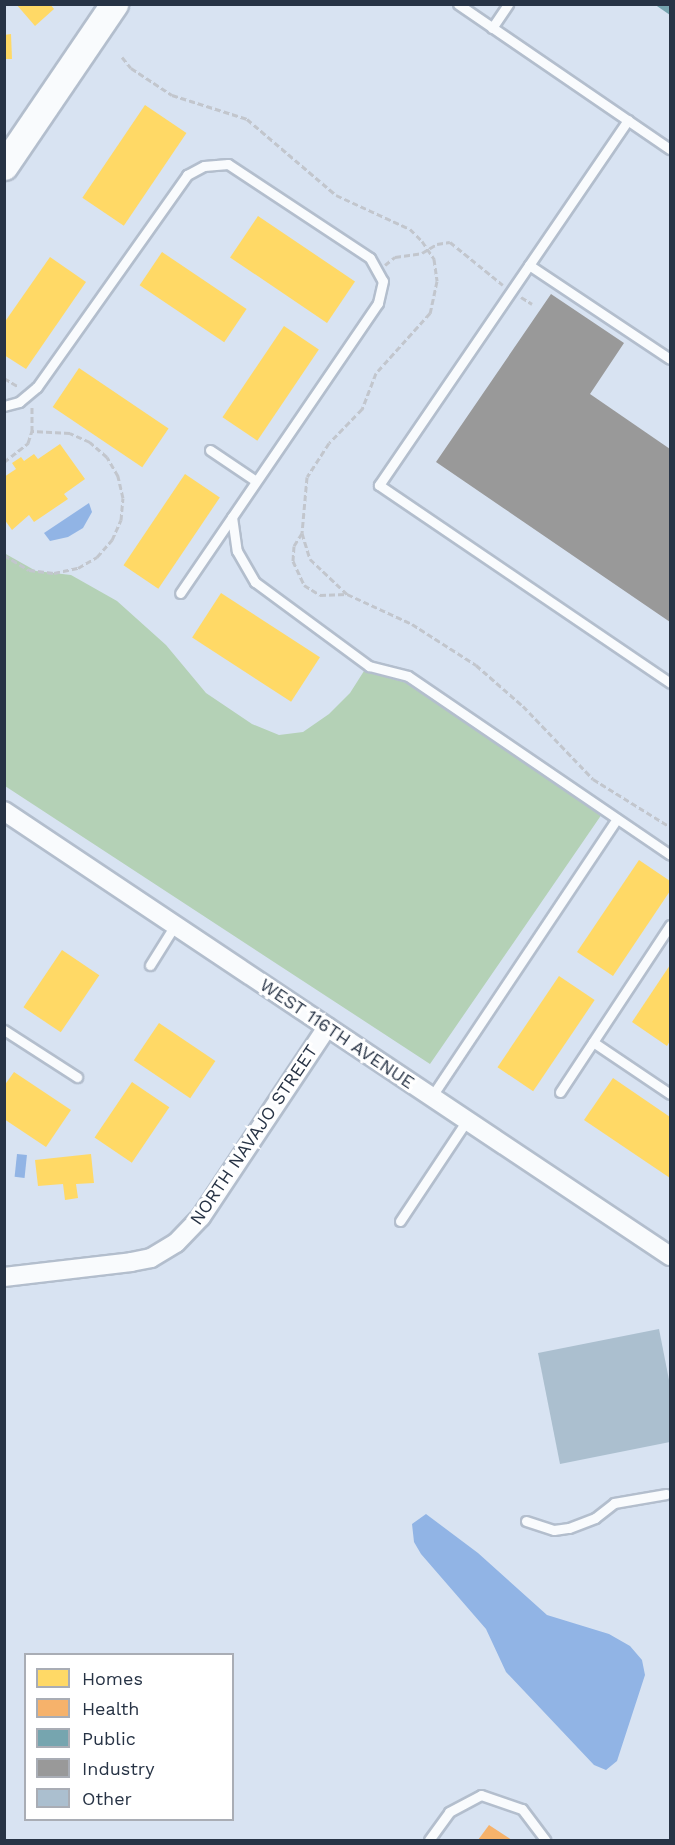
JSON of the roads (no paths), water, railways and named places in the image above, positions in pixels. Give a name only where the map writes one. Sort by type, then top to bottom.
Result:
[{"type":"street","points":[[4,166],[114,4]]},
{"type":"street","name":"WEST 116TH AVENUE","points":[[4,812],[670,1256]]},
{"type":"street","name":"NORTH NAVAJO STREET","points":[[4,1277],[131,1262],[167,1250],[201,1217],[327,1027]]},
{"type":"lane","points":[[458,4],[670,149]]},
{"type":"lane","points":[[492,28],[508,4]]},
{"type":"lane","points":[[628,120],[379,485],[670,683]]},
{"type":"lane","points":[[4,406],[27,397],[76,336],[187,175],[204,166],[228,164],[370,258],[380,270],[383,281],[378,303],[180,593]]},
{"type":"lane","points":[[529,265],[670,359]]},
{"type":"lane","points":[[210,450],[256,481]]},
{"type":"lane","points":[[232,517],[237,551],[255,582],[369,666],[408,676],[670,855]]},
{"type":"lane","points":[[432,1096],[618,819]]},
{"type":"lane","points":[[150,965],[175,925]]},
{"type":"lane","points":[[560,1092],[670,925]]},
{"type":"lane","points":[[4,1030],[76,1077]]},
{"type":"lane","points":[[593,1042],[670,1094]]},
{"type":"lane","points":[[399,1221],[466,1120]]},
{"type":"lane","points":[[526,1521],[554,1530],[569,1528],[595,1518],[614,1503],[666,1494]]},
{"type":"lane","points":[[429,1840],[449,1812],[481,1795],[522,1809],[545,1840]]},
{"type":"water","points":[[89,503],[92,512],[83,528],[68,537],[50,541],[44,533]]},
{"type":"water","points":[[17,1154],[27,1155],[25,1178],[15,1177]]},
{"type":"water","points":[[426,1514],[478,1553],[547,1615],[609,1634],[630,1646],[642,1660],[645,1675],[617,1761],[606,1770],[594,1765],[506,1672],[486,1629],[421,1554],[414,1542],[412,1524]]}]
